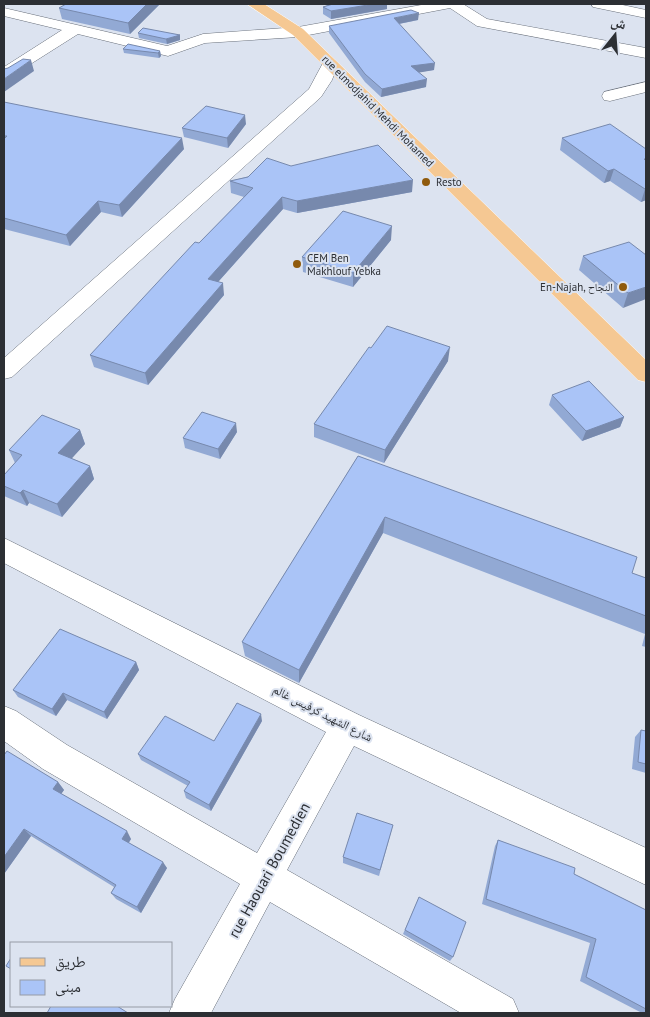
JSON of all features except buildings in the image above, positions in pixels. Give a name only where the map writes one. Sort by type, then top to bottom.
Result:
[{"type":"main road","name":"rue elmodjahid Mehdi Mohamed","points":[[254,4],[298,32],[646,374]]},
{"type":"street","points":[[4,12],[168,51],[203,39],[298,32],[397,8],[448,4]]},
{"type":"street","points":[[454,4],[482,23],[646,53]]},
{"type":"street","points":[[598,4],[646,14]]},
{"type":"street","points":[[4,74],[75,29]]},
{"type":"street","points":[[4,371],[315,93],[324,80],[330,64]]},
{"type":"street","points":[[610,96],[646,86]]},
{"type":"street","name":"شارع الشهيد كرفيس غالم","points":[[4,550],[347,726],[646,867]]},
{"type":"street","points":[[4,722],[55,757],[499,1013]]},
{"type":"street","name":"rue Haouari Boumedien","points":[[189,1013],[347,726]]},
{"type":"place","name":"Resto","points":[[426,182]]},
{"type":"place","name":"CEM Ben Makhlouf Yebka","points":[[297,264]]},
{"type":"place","name":"En-Najah, النجاح","points":[[623,287]]}]
